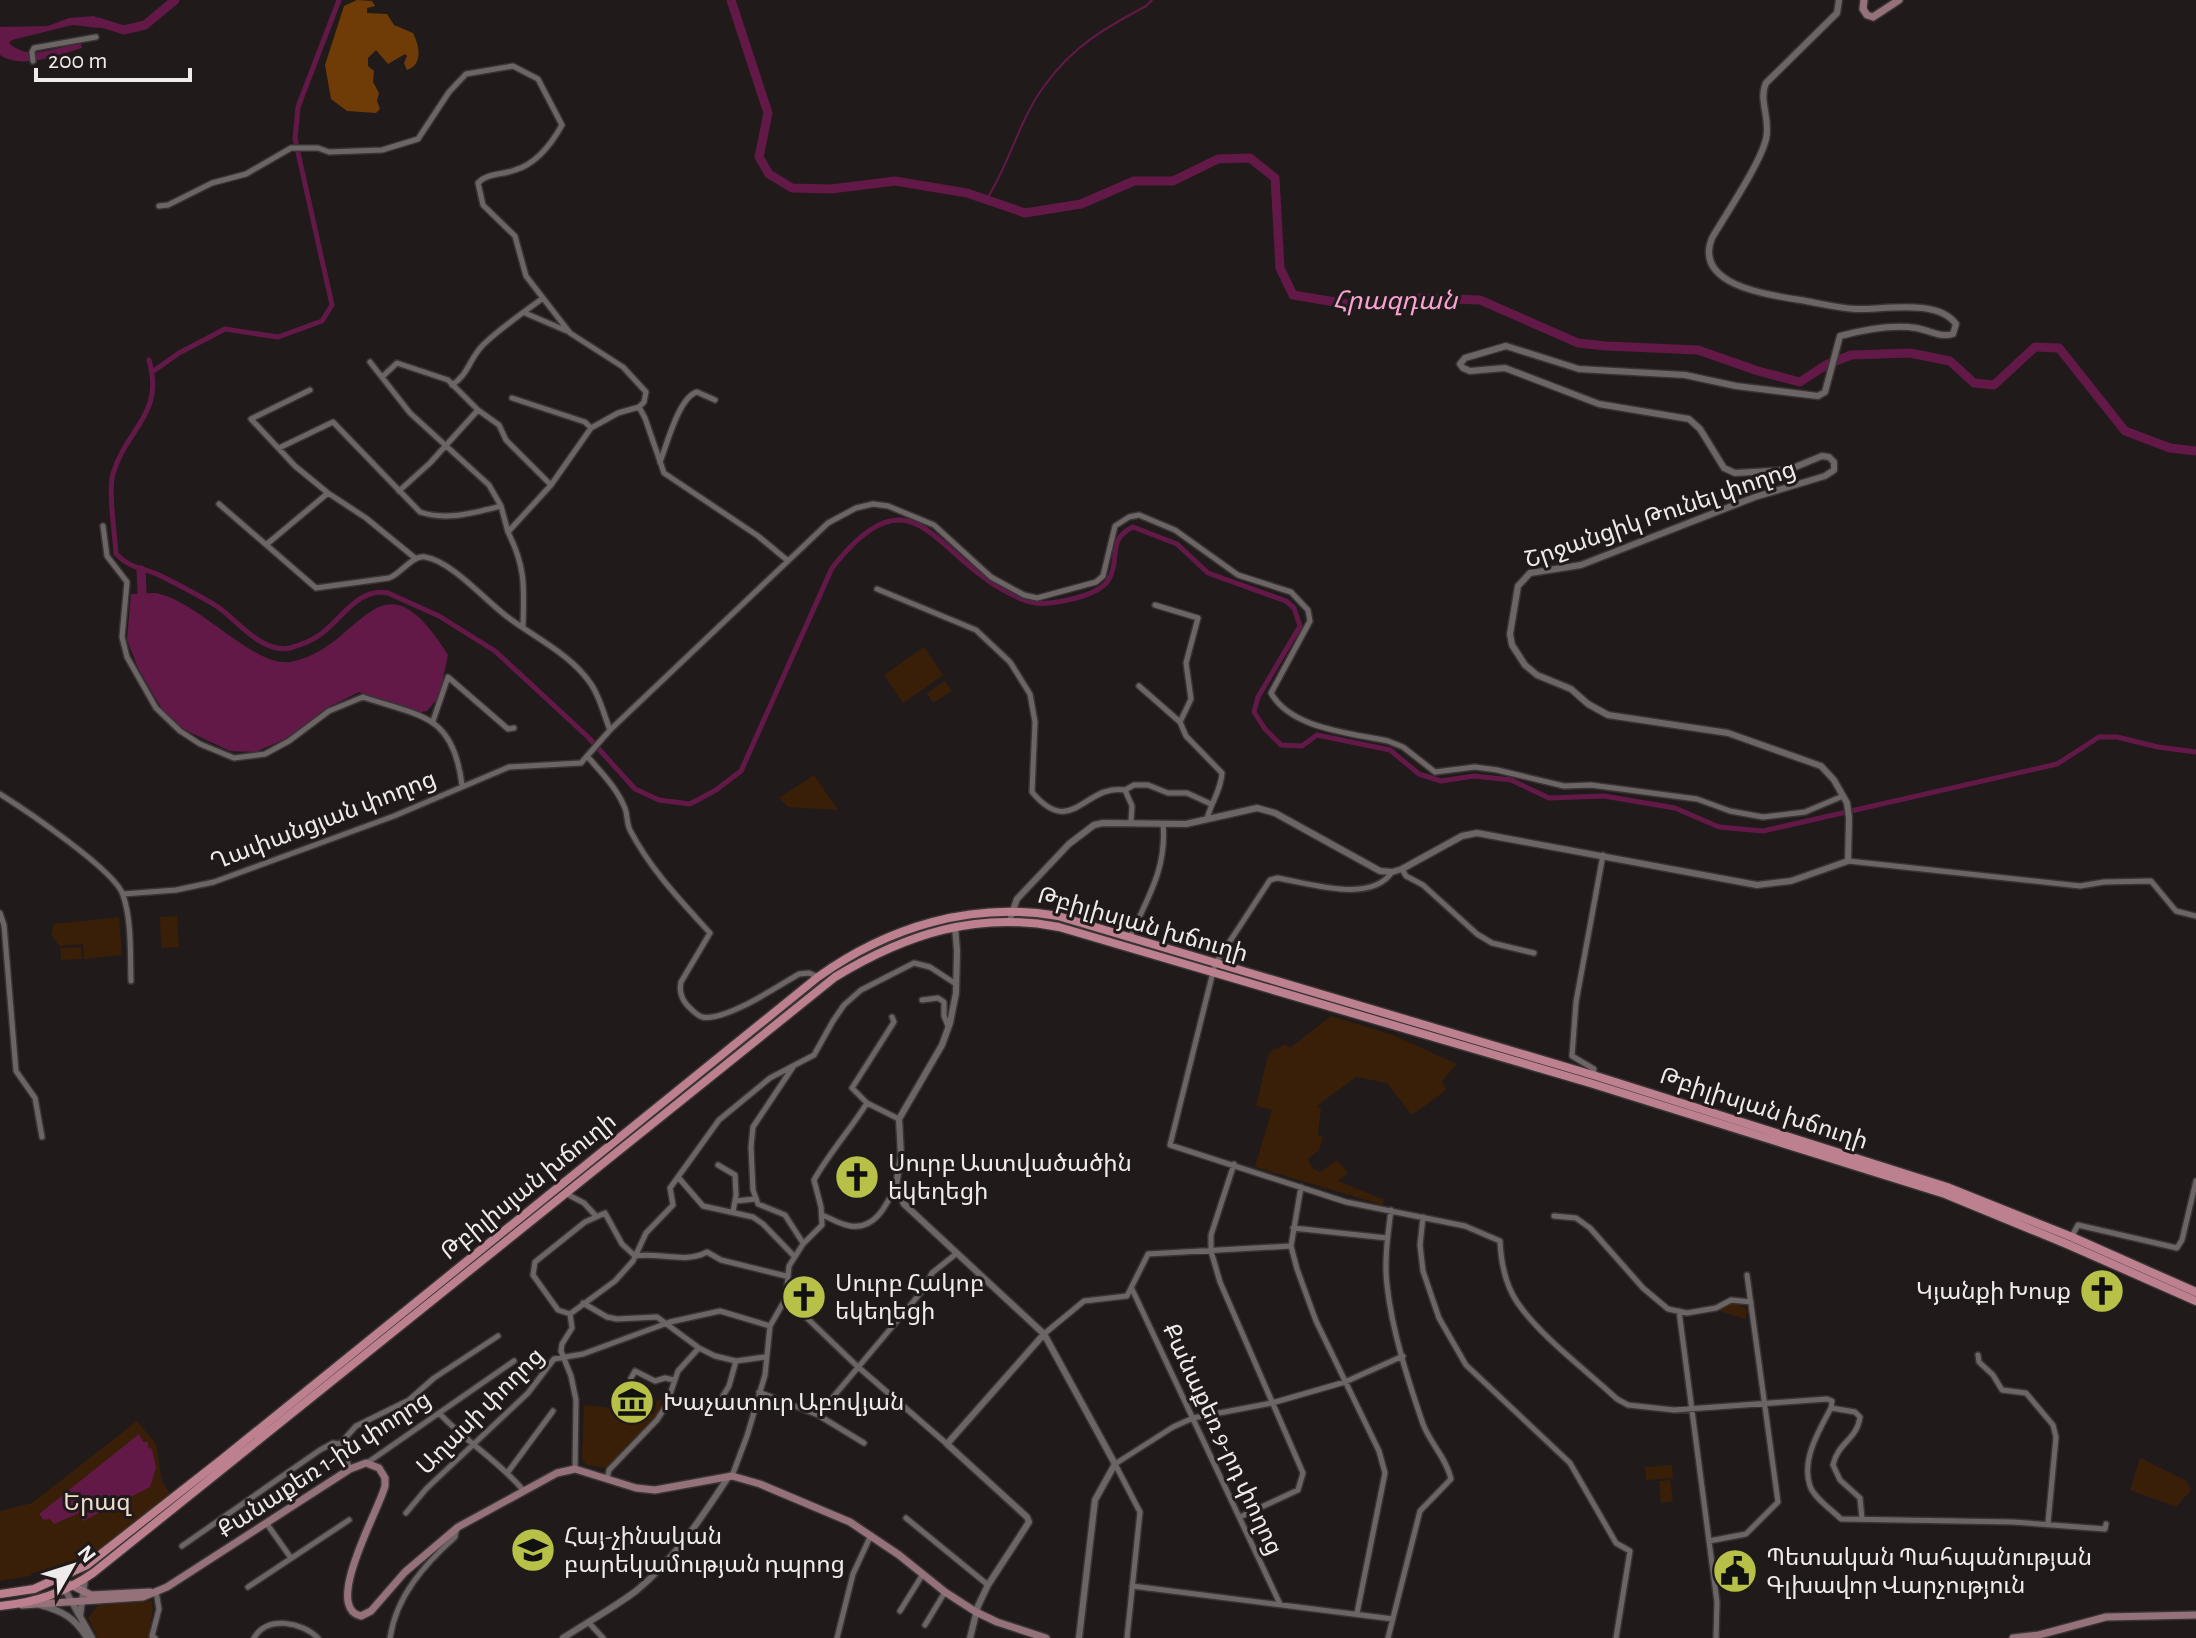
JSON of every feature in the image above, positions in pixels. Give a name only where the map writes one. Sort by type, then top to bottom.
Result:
[{"type":"main road","points":[[1864,0],[1863,9],[1873,17],[1899,0]]},
{"type":"main road","name":"Թբիլիսյան խճուղի","points":[[546,1203],[565,1193],[629,1135],[835,977],[881,950],[927,933],[1011,915],[1214,968],[1593,1075],[1947,1187],[2072,1237],[2196,1292]]},
{"type":"main road","name":"Թբիլիսյան խճուղի","points":[[0,1606],[16,1605],[68,1588],[85,1579],[818,977],[850,955],[899,931],[954,916],[1058,916],[1130,938],[1214,968],[1945,1194],[2196,1301]]},
{"type":"main road","points":[[366,1463],[379,1468],[385,1478],[385,1486],[357,1553],[349,1587],[348,1604],[354,1614],[361,1616],[371,1611],[405,1572],[458,1527],[557,1473],[575,1469],[636,1488],[655,1490],[730,1476],[760,1484],[850,1522],[976,1612],[1046,1638]]},
{"type":"main road","name":"Քանաքեռ 1-ին փողոց","points":[[16,1605],[72,1602],[87,1597],[143,1597],[179,1581],[350,1469],[366,1463]]},
{"type":"main road","name":"Թբիլիսյան խճուղի","points":[[0,1594],[15,1593],[59,1579],[87,1565],[224,1464]]},
{"type":"main road","name":"Քանաքեռ 1-ին փողոց","points":[[59,1579],[68,1588],[87,1597]]},
{"type":"main road","points":[[85,1579],[87,1597]]},
{"type":"main road","points":[[15,1593],[16,1605]]},
{"type":"main road","points":[[2013,1638],[2039,1635],[2106,1617],[2196,1615]]},
{"type":"street","name":"Շրջանցիկ Թունել փողոց","points":[[1839,0],[1837,13],[1766,83],[1763,91],[1768,118],[1764,146],[1709,246],[1713,265],[1725,278],[1752,292],[1853,309],[1925,309],[1942,313],[1956,324],[1956,331],[1948,336],[1914,327],[1864,330],[1840,336],[1825,392],[1818,396],[1736,386],[1685,375],[1579,369],[1506,346],[1465,358],[1460,364],[1470,371],[1505,368],[1599,404],[1689,419],[1700,429],[1719,462],[1735,473],[1788,470],[1822,456],[1832,459],[1834,470],[1825,476],[1755,497],[1581,565],[1530,573],[1518,586],[1510,634],[1512,645],[1525,665],[1537,675],[1571,689],[1599,710],[1619,718],[1728,733],[1812,761],[1834,780],[1845,799]]},
{"type":"street","points":[[33,61],[34,48],[96,37]]},
{"type":"street","points":[[159,206],[168,205],[212,183],[246,174],[291,148],[318,148],[329,152],[382,150],[418,139],[449,92],[466,74],[513,66],[538,79],[562,125],[551,145],[519,170],[483,178],[478,183],[483,205],[515,236],[526,276],[570,333]]},
{"type":"street","points":[[452,385],[464,377],[471,358],[483,344],[543,298]]},
{"type":"street","points":[[508,532],[551,485],[591,428],[618,413],[639,407],[644,402],[646,392],[623,367],[570,333],[524,313]]},
{"type":"street","points":[[370,362],[410,413],[489,485],[501,506],[519,555],[524,579],[523,626]]},
{"type":"street","points":[[382,377],[397,363],[448,380],[478,410],[499,425],[512,448],[551,485]]},
{"type":"street","points":[[310,390],[251,419],[295,466],[415,558]]},
{"type":"street","points":[[660,462],[689,394],[697,392],[715,400]]},
{"type":"street","points":[[512,398],[585,422],[591,428]]},
{"type":"street","points":[[639,407],[664,473],[758,536],[787,560]]},
{"type":"street","points":[[399,491],[430,463],[478,410]]},
{"type":"street","points":[[279,448],[333,422],[420,512],[433,517],[462,515],[501,506]]},
{"type":"street","points":[[267,544],[328,493]]},
{"type":"street","points":[[219,504],[316,588],[396,576],[415,558],[425,557],[446,566],[507,617],[557,650],[588,680],[610,730]]},
{"type":"street","points":[[818,977],[809,973],[799,974],[722,1014],[702,1017],[693,1012],[683,1001],[681,982],[710,933],[674,894],[653,865],[628,827],[624,805],[588,753],[828,523],[856,508],[873,504],[898,509],[934,525],[991,577],[1024,595],[1037,598],[1096,582],[1103,576],[1115,526],[1139,515],[1175,530],[1238,575],[1291,592],[1308,610],[1310,621],[1271,693],[1277,704],[1294,718],[1403,747],[1435,772],[1475,767],[1497,770],[1564,786],[1591,785],[1697,799],[1730,811],[1763,817],[1805,812],[1845,799],[1849,818],[1848,861]]},
{"type":"street","points":[[103,526],[107,556],[127,582],[122,637],[127,657],[156,708],[180,731],[200,744],[234,758],[265,754],[289,741],[329,711],[363,697],[433,721],[458,757],[462,785]]},
{"type":"street","points":[[877,589],[976,630],[1010,662],[1030,694],[1035,722],[1032,792],[1056,812],[1068,813],[1115,789],[1125,790],[1134,785],[1148,785],[1168,793],[1187,793],[1211,804]]},
{"type":"street","points":[[1155,605],[1198,618],[1186,663],[1191,699],[1180,722]]},
{"type":"street","points":[[433,721],[448,677],[508,729],[514,728]]},
{"type":"street","points":[[1139,686],[1180,722],[1186,736],[1222,773],[1221,789],[1211,804],[1207,819]]},
{"type":"street","name":"Ղափանցյան փողոց","points":[[123,894],[176,890],[214,882],[394,816],[509,767],[581,763],[588,753]]},
{"type":"street","points":[[1125,790],[1132,806],[1131,822]]},
{"type":"street","points":[[0,794],[26,810],[108,875],[123,894],[131,981]]},
{"type":"street","points":[[1011,915],[1017,899],[1084,831],[1103,823],[1186,824],[1246,809],[1267,810],[1380,871],[1402,869],[1462,836],[1477,833],[1757,885],[1791,881],[1848,861],[2080,886],[2151,881],[2176,911],[2196,916]]},
{"type":"street","points":[[1130,938],[1159,874],[1165,847],[1163,824]]},
{"type":"street","points":[[1593,1075],[1594,1069],[1572,1056],[1576,1002],[1603,855]]},
{"type":"street","points":[[1402,869],[1406,876],[1423,885],[1477,934],[1492,943],[1534,953]]},
{"type":"street","points":[[1392,872],[1386,881],[1355,890],[1277,878],[1270,880],[1214,968],[1170,1145],[1346,1202],[1465,1226],[1500,1241],[1501,1261],[1516,1300],[1531,1319],[1617,1399],[1628,1405],[1692,1409],[1764,1402],[1832,1401],[1808,1458],[1810,1487],[1841,1519],[2048,1523],[2105,1529],[2106,1524]]},
{"type":"street","points":[[0,913],[4,923],[16,1071],[35,1098],[42,1137]]},
{"type":"street","points":[[822,1215],[850,1226],[866,1224],[883,1213],[896,1185],[901,1156],[899,1119],[942,1045],[948,1027],[956,984],[955,927]]},
{"type":"street","points":[[570,1314],[615,1281],[635,1256],[646,1233],[672,1206],[669,1189],[719,1120],[770,1078],[814,1055],[844,1005],[861,990],[907,965],[922,964],[956,984]]},
{"type":"street","points":[[922,1000],[938,998],[944,1002],[948,1027]]},
{"type":"street","points":[[892,1017],[894,1022],[852,1085],[854,1092],[867,1103],[899,1119]]},
{"type":"street","points":[[794,1067],[753,1127],[751,1147],[755,1199],[760,1206],[785,1215],[803,1244]]},
{"type":"street","points":[[566,1638],[639,1591],[662,1569],[701,1521],[730,1476],[747,1436],[765,1375],[770,1326],[786,1298],[786,1276],[794,1256],[822,1225],[814,1180],[832,1148],[848,1132],[867,1103]]},
{"type":"street","points":[[1234,1164],[1211,1235],[1211,1251],[1220,1282],[1302,1465],[1302,1481],[1298,1490],[1240,1517]]},
{"type":"street","points":[[718,1165],[735,1175],[736,1201],[733,1212]]},
{"type":"street","points":[[678,1177],[703,1206],[747,1214],[763,1224],[794,1256]]},
{"type":"street","points":[[2072,1237],[2078,1225],[2177,1248],[2194,1202],[2196,1181]]},
{"type":"street","points":[[896,1185],[904,1204],[1044,1334],[1140,1512],[1127,1638]]},
{"type":"street","points":[[1301,1187],[1291,1246],[1316,1321],[1379,1451],[1385,1473],[1357,1613]]},
{"type":"street","points":[[565,1193],[584,1203],[596,1216]]},
{"type":"street","points":[[736,1201],[755,1199]]},
{"type":"street","points":[[1388,1638],[1420,1511],[1451,1479],[1424,1427],[1403,1356],[1387,1284],[1387,1238],[1391,1210]]},
{"type":"street","points":[[570,1314],[558,1310],[533,1275],[532,1266],[596,1216],[605,1213],[622,1244],[635,1256],[661,1254],[690,1259],[707,1252],[721,1260],[786,1276]]},
{"type":"street","points":[[1554,1216],[1576,1218],[1590,1228],[1643,1288],[1668,1309],[1687,1313],[1709,1310],[1731,1300],[1751,1302]]},
{"type":"street","points":[[1423,1217],[1420,1245],[1423,1271],[1439,1318],[1466,1365],[1570,1463],[1616,1543],[1630,1551],[1616,1638]]},
{"type":"street","points":[[1292,1228],[1387,1238]]},
{"type":"street","points":[[947,1444],[1044,1334],[1084,1301],[1125,1297],[1148,1254],[1291,1246]]},
{"type":"street","points":[[818,1415],[923,1290],[929,1276],[957,1253]]},
{"type":"street","points":[[1709,1541],[1746,1534],[1778,1502],[1747,1275]]},
{"type":"street","name":"Քանաքեռ 9-րդ փողոց","points":[[1132,1289],[1280,1604]]},
{"type":"street","points":[[786,1298],[857,1366],[1029,1519],[1028,1527],[988,1585],[976,1612],[970,1638]]},
{"type":"street","points":[[583,1303],[607,1317],[617,1319],[654,1316],[707,1353],[736,1361],[765,1357]]},
{"type":"street","name":"Աղասի փողոց","points":[[406,1513],[426,1489],[528,1393],[554,1359],[583,1354],[665,1324],[720,1311],[770,1326]]},
{"type":"street","points":[[1679,1311],[1717,1602],[1716,1638]]},
{"type":"street","points":[[570,1314],[572,1328],[562,1344],[562,1356],[571,1376],[576,1400],[575,1469]]},
{"type":"street","points":[[340,1444],[356,1426],[409,1400],[434,1378],[498,1336]]},
{"type":"street","points":[[607,1479],[609,1470],[657,1420],[666,1406],[682,1365],[699,1348]]},
{"type":"street","points":[[1978,1355],[1979,1362],[1993,1375],[2002,1390],[2026,1393],[2053,1425],[2056,1437],[2048,1523]]},
{"type":"street","points":[[1079,1638],[1095,1500],[1115,1464],[1173,1427],[1193,1418],[1272,1403],[1345,1382],[1403,1356]]},
{"type":"street","name":"Քանաքեռ 1-ին փողոց","points":[[366,1463],[514,1361]]},
{"type":"street","points":[[718,1404],[729,1386],[736,1361]]},
{"type":"street","points":[[631,1378],[635,1371],[655,1381],[665,1378],[674,1380]]},
{"type":"street","points":[[759,1392],[818,1415],[864,1443]]},
{"type":"street","points":[[1831,1408],[1855,1412],[1860,1417],[1856,1434],[1841,1446],[1833,1465],[1840,1480],[1860,1498],[1862,1519]]},
{"type":"street","points":[[508,1472],[553,1411]]},
{"type":"street","points":[[440,1414],[473,1446],[508,1472],[523,1490]]},
{"type":"street","points":[[182,1546],[320,1450],[333,1443],[340,1444]]},
{"type":"street","points":[[340,1444],[350,1469]]},
{"type":"street","points":[[566,1638],[637,1590],[660,1569],[730,1476]]},
{"type":"street","points":[[906,1518],[988,1585]]},
{"type":"street","points":[[248,1587],[349,1520]]},
{"type":"street","points":[[267,1524],[291,1558]]},
{"type":"street","points":[[390,1638],[392,1623],[414,1579],[455,1537],[458,1527]]},
{"type":"street","points":[[837,1638],[853,1574],[871,1535]]},
{"type":"street","points":[[900,1611],[923,1574]]},
{"type":"street","points":[[1132,1586],[1393,1619]]},
{"type":"street","points":[[68,1588],[89,1638]]},
{"type":"street","points":[[154,1592],[159,1609],[152,1636],[155,1638]]},
{"type":"street","points":[[925,1625],[945,1592]]},
{"type":"street","points":[[81,1614],[87,1597]]},
{"type":"street","points":[[40,1605],[75,1619],[89,1638]]},
{"type":"street","points":[[254,1638],[259,1630],[276,1622],[309,1629],[318,1638]]},
{"type":"street","points":[[590,1624],[603,1638]]},
{"type":"green space","points":[[924,647],[943,675],[903,703],[884,675]]},
{"type":"green space","points":[[945,681],[952,691],[933,703],[927,693]]},
{"type":"green space","points":[[814,775],[838,810],[788,807],[779,798]]},
{"type":"green space","points":[[177,916],[179,947],[161,948],[160,917]]},
{"type":"green space","points":[[119,917],[122,955],[84,959],[83,944],[59,946],[51,934],[54,924]]},
{"type":"green space","points":[[81,947],[82,959],[61,960],[60,948]]},
{"type":"green space","points":[[1331,1016],[1393,1035],[1457,1064],[1442,1081],[1446,1090],[1412,1115],[1387,1083],[1356,1077],[1317,1106],[1321,1109],[1318,1135],[1323,1136],[1319,1150],[1308,1159],[1313,1169],[1320,1172],[1337,1160],[1348,1173],[1338,1181],[1384,1200],[1383,1205],[1255,1167],[1272,1110],[1256,1106],[1268,1055],[1285,1044],[1290,1048]]},
{"type":"green space","points":[[1728,1304],[1738,1304],[1747,1310],[1746,1319],[1716,1310]]},
{"type":"green space","points":[[657,1399],[662,1401],[657,1418],[607,1468],[586,1465],[582,1458],[584,1405],[654,1413]]},
{"type":"green space","name":"Երազ","points":[[137,1421],[156,1444],[162,1481],[170,1494],[99,1552],[58,1571],[0,1581],[0,1511],[32,1503]]},
{"type":"green space","points":[[2140,1458],[2187,1481],[2191,1490],[2176,1507],[2130,1490]]},
{"type":"green space","points":[[1672,1465],[1673,1478],[1646,1480],[1645,1467]]},
{"type":"green space","points":[[1670,1480],[1673,1501],[1661,1503],[1659,1481]]},
{"type":"green space","points":[[152,1601],[148,1638],[98,1638],[88,1618],[98,1605]]},
{"type":"shaded area","points":[[357,0],[372,1],[375,6],[367,8],[367,13],[387,14],[394,25],[413,33],[418,48],[416,63],[407,70],[405,54],[388,64],[376,50],[368,58],[368,66],[374,71],[373,82],[379,93],[377,101],[380,109],[376,113],[347,111],[331,99],[325,65],[344,6]]},
{"type":"shaded area","points":[[94,16],[107,25],[99,28],[72,25],[9,43],[26,52],[81,44],[82,48],[29,61],[0,55],[0,27],[48,26],[69,18]]},
{"type":"shaded area","points":[[155,593],[189,608],[260,655],[290,662],[315,654],[370,612],[386,605],[404,607],[424,623],[448,655],[439,697],[427,711],[416,713],[359,692],[329,707],[290,737],[255,752],[230,751],[185,730],[166,716],[138,668],[127,640],[131,594]]},
{"type":"shaded area","points":[[139,1434],[152,1449],[156,1468],[150,1487],[83,1521],[79,1513],[54,1524],[50,1519],[44,1520],[39,1514]]},
{"type":"waterway","name":"Հրազդան","points":[[98,22],[124,30],[145,25],[175,0]]},
{"type":"waterway","points":[[152,372],[179,353],[225,329],[278,337],[322,321],[332,305],[295,139],[298,107],[339,0]]},
{"type":"waterway","name":"Հրազդան","points":[[731,0],[768,113],[759,157],[769,174],[792,188],[831,189],[895,181],[967,193],[1025,213],[1081,204],[1134,181],[1173,181],[1218,159],[1250,158],[1275,178],[1280,268],[1293,295],[1353,305],[1420,298],[1480,300],[1578,343],[1698,350],[1800,382],[1826,365],[1851,355],[1910,353],[1950,361],[1974,383],[1994,385],[2035,347],[2059,348],[2125,431],[2170,448],[2196,451]]},
{"type":"waterway","points":[[986,200],[1028,112],[1056,71],[1091,39],[1152,0]]},
{"type":"waterway","points":[[149,360],[152,395],[142,420],[119,458],[112,481],[116,554],[121,559],[204,598],[251,635],[280,649],[315,638],[358,600],[377,592],[388,593],[439,616],[495,651],[588,737],[635,789],[659,800],[690,804],[741,771],[832,568],[860,538],[883,523],[904,520],[922,527],[983,577],[1023,600],[1038,603],[1073,599],[1105,585],[1112,571],[1117,544],[1133,527],[1177,544],[1208,573],[1286,601],[1294,608],[1300,626],[1258,697],[1254,712],[1281,745],[1302,746],[1317,735],[1390,750],[1419,774],[1441,781],[1474,776],[1511,780],[1549,798],[1604,796],[1675,808],[1719,827],[1763,831],[2057,764],[2099,737],[2117,737],[2196,752]]},
{"type":"waterway","points":[[141,570],[142,593]]},
{"type":"place","name":"Սուրբ Աստվածածին եկեղեցի","points":[[857,1177]]},
{"type":"place","name":"Կյանքի Խոսք","points":[[2102,1291]]},
{"type":"place","name":"Սուրբ Հակոբ եկեղեցի","points":[[804,1297]]},
{"type":"place","name":"Խաչատուր Աբովյան","points":[[632,1402]]},
{"type":"place","name":"Հայ-չինական բարեկամության դպրոց","points":[[533,1550]]},
{"type":"place","name":"Պետական Պահպանության Գլխավոր Վարչություն","points":[[1735,1571]]}]
